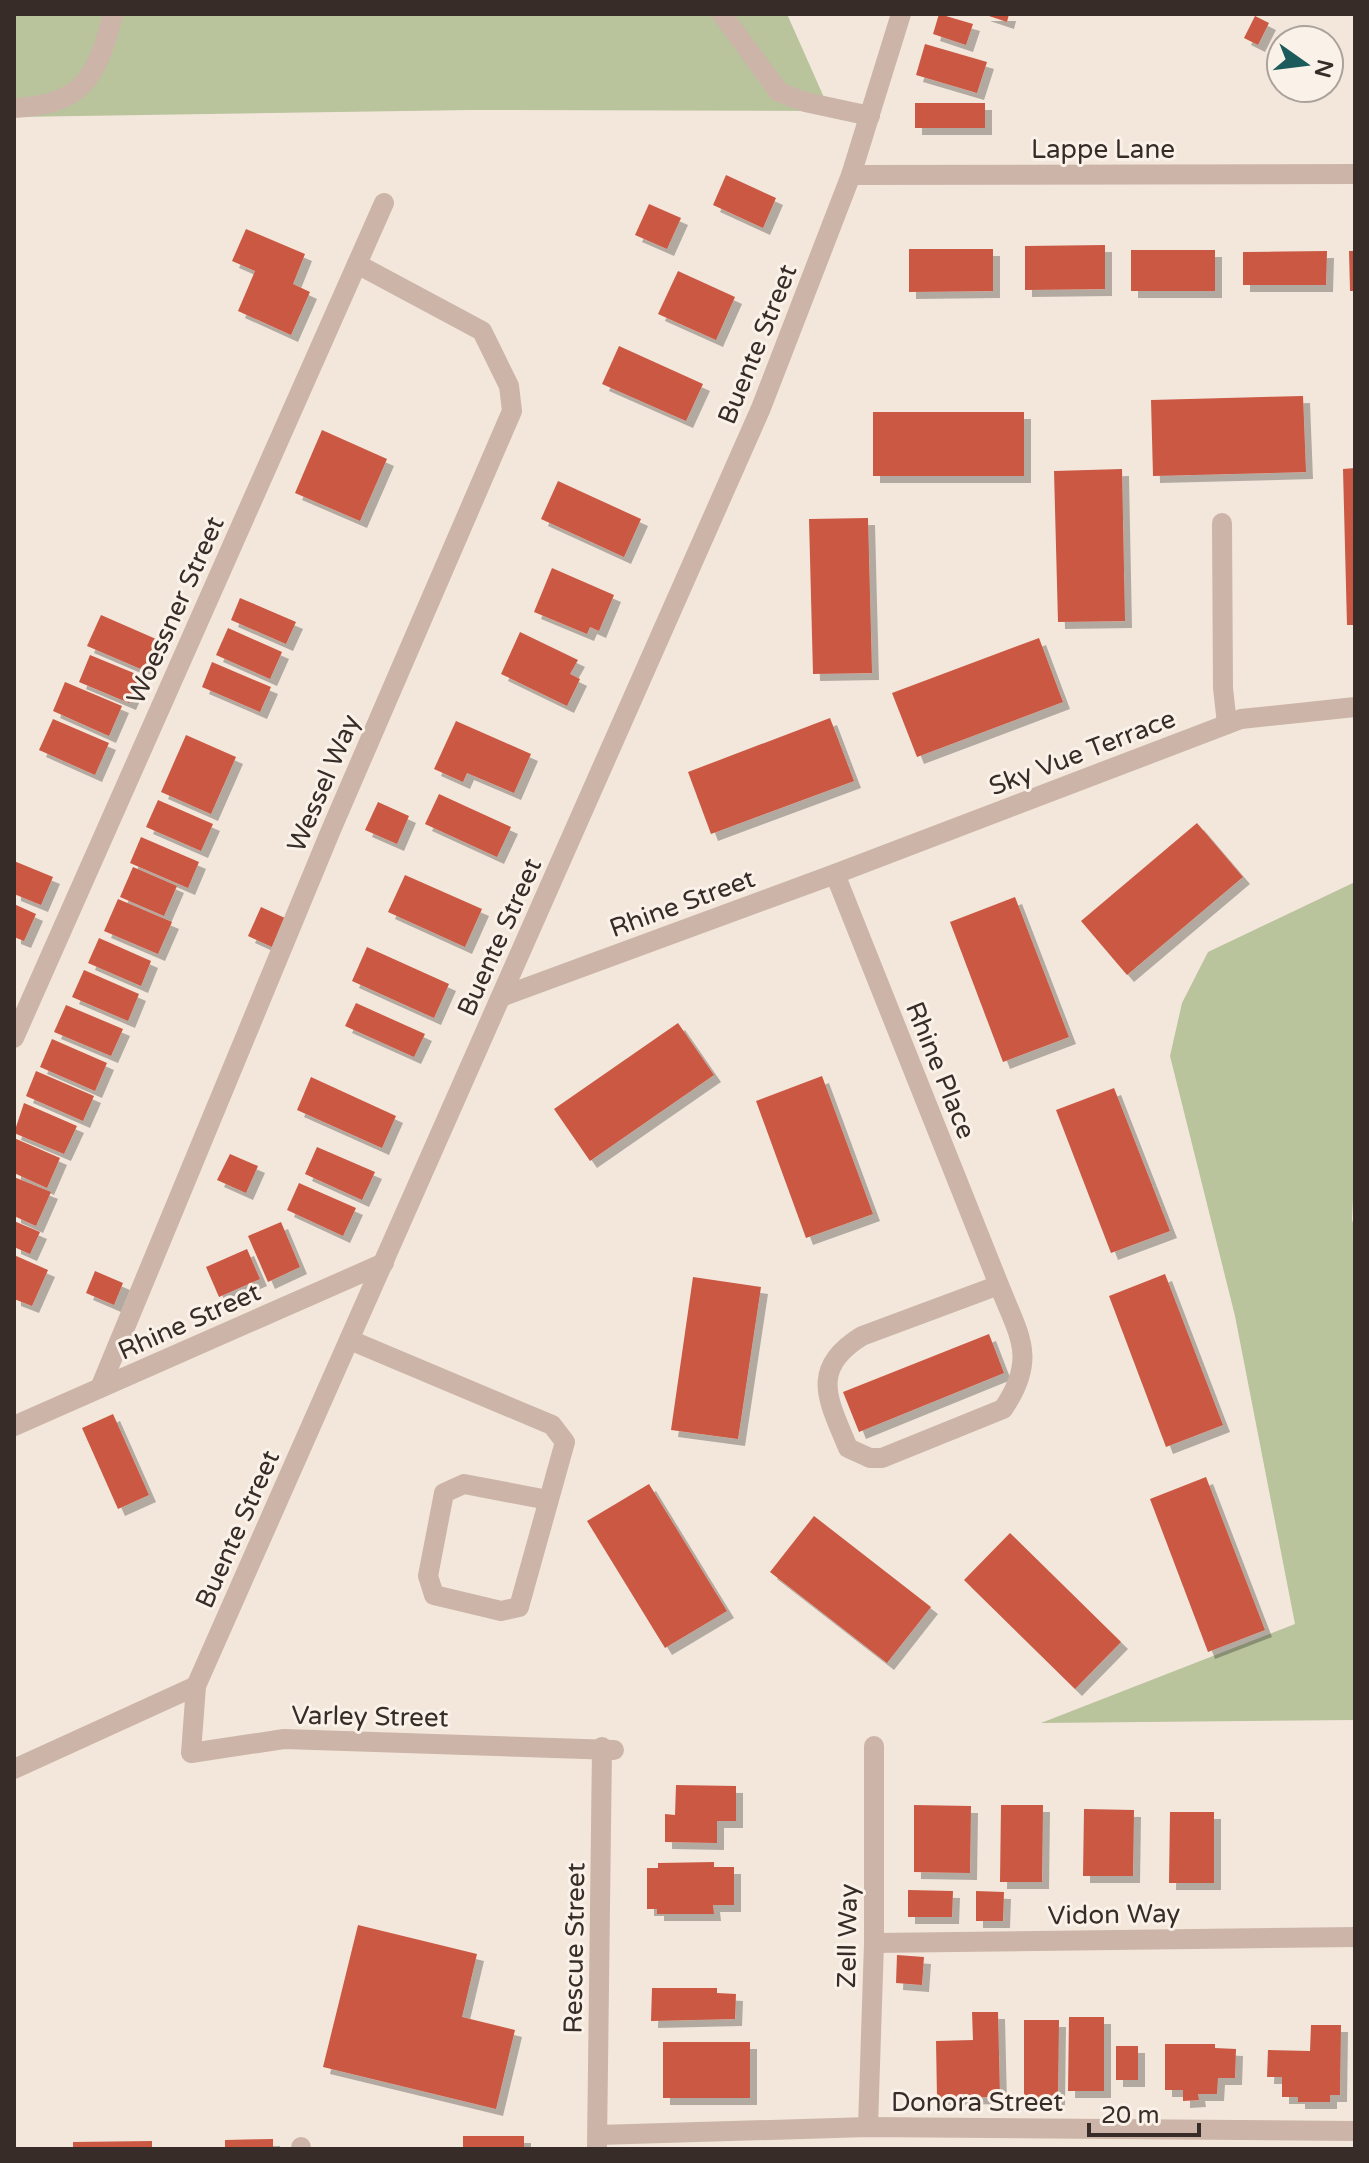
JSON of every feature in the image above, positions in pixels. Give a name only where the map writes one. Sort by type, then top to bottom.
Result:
[{"type":"street","points":[[14,108],[51,104],[84,85],[96,68],[113,14]]},
{"type":"street","points":[[722,14],[779,92],[805,102],[870,116]]},
{"type":"street","name":"Buente Street","points":[[196,1686],[761,408],[851,175],[901,14]]},
{"type":"street","name":"Lappe Lane","points":[[851,175],[1355,174]]},
{"type":"street","name":"Woessner Street","points":[[14,1038],[384,203]]},
{"type":"street","name":"Wessel Way","points":[[100,1388],[324,844],[512,411],[509,386],[482,331],[357,264]]},
{"type":"street","points":[[1222,523],[1223,688],[1227,724]]},
{"type":"street","name":"Sky Vue Terrace","points":[[835,874],[1241,719],[1355,707]]},
{"type":"street","name":"Rhine Street","points":[[501,997],[835,874]]},
{"type":"street","name":"Rhine Place","points":[[835,874],[999,1285],[1024,1349],[1022,1370],[1015,1391],[1003,1409],[882,1458],[870,1458],[848,1448],[826,1394],[834,1359],[846,1345],[862,1336],[999,1285]]},
{"type":"street","name":"Rhine Street","points":[[14,1426],[384,1263]]},
{"type":"street","points":[[350,1340],[552,1425],[565,1442],[519,1607],[501,1611],[434,1595],[428,1576],[444,1493],[464,1484],[548,1500]]},
{"type":"street","points":[[14,1769],[196,1686]]},
{"type":"street","name":"Varley Street","points":[[196,1686],[191,1753],[284,1739],[608,1748]]},
{"type":"street","name":"Zell Way","points":[[868,2127],[874,1943],[874,1746]]},
{"type":"street","name":"Rescue Street","points":[[598,2142],[608,1748]]},
{"type":"street","name":"Vidon Way","points":[[874,1943],[1355,1937]]},
{"type":"street","name":"Donora Street","points":[[598,2142],[868,2127],[1355,2131]]},
{"type":"green space","points":[[14,14],[787,14],[830,111],[470,110],[14,117]]},
{"type":"green space","points":[[1355,882],[1355,1157],[1352,1219],[1355,1232],[1355,1720],[1041,1723],[1295,1624],[1235,1316],[1170,1056],[1182,1003],[1208,952]]},
{"type":"building","points":[[939,14],[973,24],[966,45],[933,34]]},
{"type":"building","points":[[983,14],[1009,14],[1007,22]]},
{"type":"building","points":[[1255,16],[1269,23],[1265,24],[1258,45],[1244,38]]},
{"type":"building","points":[[925,44],[987,62],[977,93],[916,75]]},
{"type":"building","points":[[915,103],[985,103],[985,128],[915,128]]},
{"type":"building","points":[[726,175],[776,198],[763,228],[713,205]]},
{"type":"building","points":[[649,204],[681,218],[667,249],[635,235]]},
{"type":"building","points":[[246,229],[305,254],[293,284],[310,292],[291,335],[238,311],[255,271],[232,261]]},
{"type":"building","points":[[1105,245],[1105,289],[1025,290],[1025,246]]},
{"type":"building","points":[[909,249],[993,249],[993,291],[909,292]]},
{"type":"building","points":[[1131,250],[1215,250],[1215,291],[1131,291]]},
{"type":"building","points":[[1327,251],[1326,285],[1243,285],[1243,252]]},
{"type":"building","points":[[1349,251],[1355,251],[1355,291],[1350,291]]},
{"type":"building","points":[[678,271],[735,297],[716,340],[658,314]]},
{"type":"building","points":[[619,346],[703,384],[686,421],[602,384]]},
{"type":"building","points":[[1303,396],[1306,472],[1153,476],[1151,400]]},
{"type":"building","points":[[873,412],[1024,412],[1024,476],[873,476]]},
{"type":"building","points":[[322,430],[387,459],[360,521],[295,493]]},
{"type":"building","points":[[1355,468],[1355,625],[1347,625],[1343,469]]},
{"type":"building","points":[[1122,469],[1125,621],[1058,622],[1054,471]]},
{"type":"building","points":[[558,481],[641,519],[624,557],[541,519]]},
{"type":"building","points":[[868,518],[872,673],[813,674],[809,519]]},
{"type":"building","points":[[552,568],[614,595],[599,631],[590,627],[587,634],[534,612]]},
{"type":"building","points":[[240,598],[296,622],[286,644],[231,620]]},
{"type":"building","points":[[101,615],[156,639],[143,670],[87,646]]},
{"type":"building","points":[[228,628],[282,652],[270,679],[216,655]]},
{"type":"building","points":[[520,632],[578,660],[570,674],[580,679],[567,706],[501,674]]},
{"type":"building","points":[[1039,638],[1063,702],[917,757],[892,693]]},
{"type":"building","points":[[90,655],[141,676],[129,703],[79,682]]},
{"type":"building","points":[[212,662],[271,687],[260,712],[202,687]]},
{"type":"building","points":[[65,682],[122,706],[109,736],[53,711]]},
{"type":"building","points":[[830,718],[854,781],[711,834],[688,772]]},
{"type":"building","points":[[53,719],[109,743],[95,775],[39,750]]},
{"type":"building","points":[[456,721],[531,754],[514,793],[467,773],[463,782],[434,769]]},
{"type":"building","points":[[186,735],[236,757],[211,814],[161,792]]},
{"type":"building","points":[[439,794],[511,827],[497,857],[425,824]]},
{"type":"building","points":[[158,800],[213,824],[201,851],[146,827]]},
{"type":"building","points":[[378,802],[409,816],[397,844],[365,830]]},
{"type":"building","points":[[1197,823],[1243,877],[1127,975],[1081,921]]},
{"type":"building","points":[[141,837],[199,862],[188,888],[130,863]]},
{"type":"building","points":[[14,861],[53,877],[41,905],[14,894]]},
{"type":"building","points":[[133,867],[177,886],[164,916],[120,897]]},
{"type":"building","points":[[405,875],[482,909],[465,947],[388,912]]},
{"type":"building","points":[[1015,897],[1069,1037],[1003,1062],[950,922]]},
{"type":"building","points":[[118,899],[172,922],[158,954],[104,931]]},
{"type":"building","points":[[14,904],[36,914],[24,941],[14,937]]},
{"type":"building","points":[[261,907],[285,918],[272,947],[248,936]]},
{"type":"building","points":[[99,938],[151,961],[141,986],[88,963]]},
{"type":"building","points":[[367,947],[449,984],[434,1018],[352,981]]},
{"type":"building","points":[[84,970],[139,994],[128,1021],[72,997]]},
{"type":"building","points":[[356,1003],[425,1034],[414,1057],[345,1026]]},
{"type":"building","points":[[66,1005],[123,1029],[111,1056],[54,1032]]},
{"type":"building","points":[[678,1023],[714,1075],[590,1161],[554,1109]]},
{"type":"building","points":[[52,1039],[107,1063],[95,1091],[40,1067]]},
{"type":"building","points":[[36,1071],[94,1096],[83,1121],[26,1096]]},
{"type":"building","points":[[822,1076],[873,1214],[806,1238],[756,1101]]},
{"type":"building","points":[[311,1077],[396,1116],[382,1148],[297,1110]]},
{"type":"building","points":[[1114,1088],[1170,1231],[1111,1253],[1056,1110]]},
{"type":"building","points":[[24,1103],[77,1126],[64,1154],[14,1133]]},
{"type":"building","points":[[14,1138],[60,1158],[47,1188],[14,1173]]},
{"type":"building","points":[[317,1147],[375,1172],[362,1200],[305,1174]]},
{"type":"building","points":[[230,1154],[258,1166],[246,1193],[217,1180]]},
{"type":"building","points":[[14,1177],[51,1192],[36,1226],[14,1216]]},
{"type":"building","points":[[299,1183],[356,1208],[343,1236],[287,1210]]},
{"type":"building","points":[[14,1221],[40,1232],[30,1254],[14,1247]]},
{"type":"building","points":[[281,1222],[300,1267],[268,1282],[248,1236]]},
{"type":"building","points":[[247,1249],[260,1279],[219,1297],[206,1267]]},
{"type":"building","points":[[14,1255],[48,1270],[32,1306],[14,1299]]},
{"type":"building","points":[[95,1271],[123,1283],[114,1305],[86,1293]]},
{"type":"building","points":[[1165,1274],[1223,1425],[1166,1447],[1109,1296]]},
{"type":"building","points":[[693,1277],[761,1287],[738,1439],[671,1430]]},
{"type":"building","points":[[989,1334],[1004,1373],[859,1432],[843,1392]]},
{"type":"building","points":[[113,1414],[149,1495],[118,1509],[82,1428]]},
{"type":"building","points":[[1206,1477],[1265,1630],[1208,1652],[1150,1499]]},
{"type":"building","points":[[649,1484],[727,1611],[665,1648],[587,1521]]},
{"type":"building","points":[[814,1516],[931,1607],[887,1663],[770,1572]]},
{"type":"building","points":[[1010,1533],[1121,1642],[1075,1689],[964,1580]]},
{"type":"building","points":[[676,1785],[736,1786],[736,1821],[717,1821],[717,1843],[665,1842],[665,1814],[675,1815]]},
{"type":"building","points":[[914,1805],[971,1806],[970,1873],[914,1872]]},
{"type":"building","points":[[1001,1805],[1043,1805],[1042,1882],[1000,1882]]},
{"type":"building","points":[[1084,1809],[1134,1810],[1133,1876],[1083,1876]]},
{"type":"building","points":[[1170,1812],[1214,1812],[1214,1883],[1169,1883]]},
{"type":"building","points":[[714,1862],[714,1867],[734,1867],[734,1905],[713,1905],[714,1914],[657,1914],[657,1909],[647,1909],[647,1868],[658,1868],[658,1863]]},
{"type":"building","points":[[908,1890],[953,1891],[952,1917],[908,1917]]},
{"type":"building","points":[[976,1891],[1004,1892],[1003,1921],[976,1921]]},
{"type":"building","points":[[358,1925],[477,1954],[462,2017],[515,2030],[496,2109],[323,2067]]},
{"type":"building","points":[[897,1955],[924,1957],[922,1985],[896,1983]]},
{"type":"building","points":[[652,1988],[717,1988],[717,1993],[736,1994],[735,2019],[651,2021]]},
{"type":"building","points":[[972,2012],[998,2012],[1000,2097],[937,2098],[936,2041],[973,2040]]},
{"type":"building","points":[[1069,2017],[1104,2017],[1104,2091],[1068,2091]]},
{"type":"building","points":[[1024,2020],[1059,2020],[1058,2098],[1024,2098]]},
{"type":"building","points":[[1311,2025],[1341,2025],[1340,2095],[1330,2095],[1330,2102],[1298,2102],[1298,2097],[1282,2097],[1282,2077],[1267,2077],[1268,2050],[1310,2051]]},
{"type":"building","points":[[663,2042],[750,2042],[750,2098],[663,2098]]},
{"type":"building","points":[[1165,2044],[1215,2044],[1215,2048],[1236,2049],[1235,2078],[1218,2078],[1217,2094],[1198,2094],[1199,2100],[1183,2101],[1183,2090],[1165,2090]]},
{"type":"building","points":[[1116,2046],[1138,2046],[1138,2080],[1116,2080]]},
{"type":"building","points":[[463,2136],[524,2136],[524,2149],[463,2149]]},
{"type":"building","points":[[273,2139],[273,2149],[225,2149],[225,2140]]},
{"type":"building","points":[[152,2141],[152,2149],[73,2149],[73,2142]]}]
